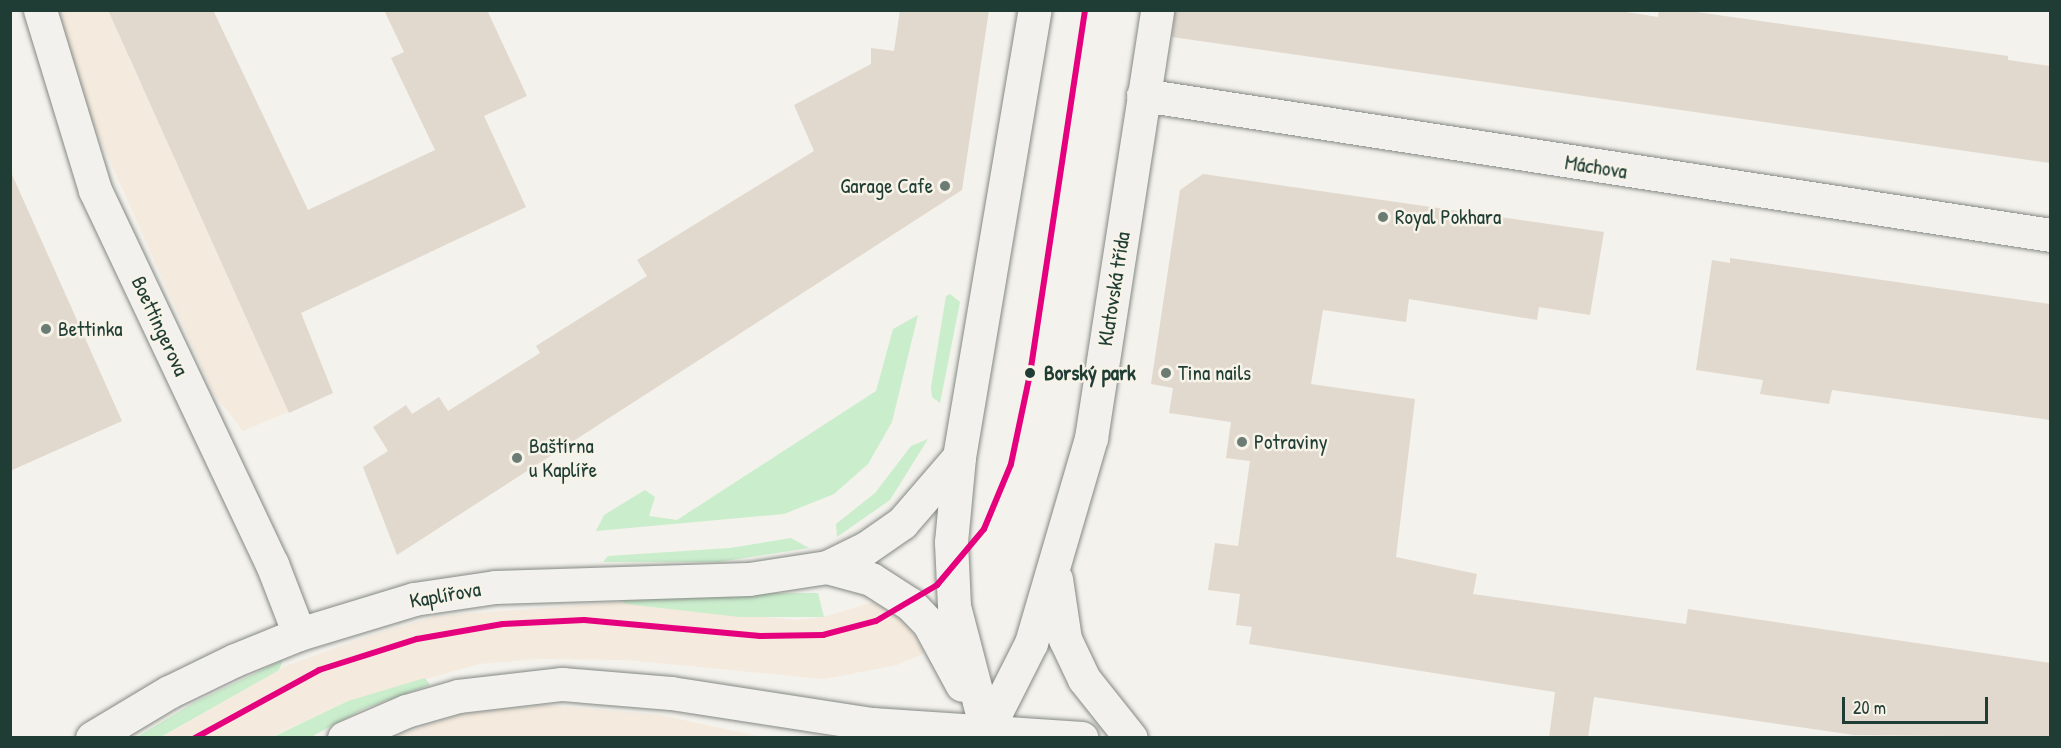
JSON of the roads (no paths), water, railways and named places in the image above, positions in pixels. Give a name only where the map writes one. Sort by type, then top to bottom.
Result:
[{"type":"street","name":"Boettingerova","points":[[40,10],[95,190],[272,564],[299,634]]},
{"type":"street","points":[[984,733],[954,606],[950,572],[959,457],[1035,10]]},
{"type":"street","name":"Klatovská třída","points":[[984,733],[1012,688],[1031,642],[1091,438],[1156,10]]},
{"type":"street","name":"Máchova","points":[[1143,95],[2050,235]]},
{"type":"street","points":[[827,567],[866,548],[902,523],[959,457]]},
{"type":"street","points":[[1058,550],[1056,595],[1065,639],[1084,679],[1131,738]]},
{"type":"street","name":"Kaplířova","points":[[92,738],[169,692],[299,634],[414,599],[484,588],[748,579],[827,567]]},
{"type":"street","points":[[827,567],[871,579],[910,604],[929,624],[984,733]]},
{"type":"street","points":[[344,738],[406,711],[458,696],[562,684],[671,693],[883,731],[1082,738]]},
{"type":"place","name":"Garage Cafe","points":[[945,186]]},
{"type":"place","name":"Royal Pokhara","points":[[1383,217]]},
{"type":"place","name":"Bettinka","points":[[46,329]]},
{"type":"place","name":"Borský park","points":[[1030,373]]},
{"type":"place","name":"Tina nails","points":[[1166,373]]},
{"type":"place","name":"Potraviny","points":[[1242,442]]},
{"type":"place","name":"Baštírna u Kaplíře","points":[[517,458]]}]
